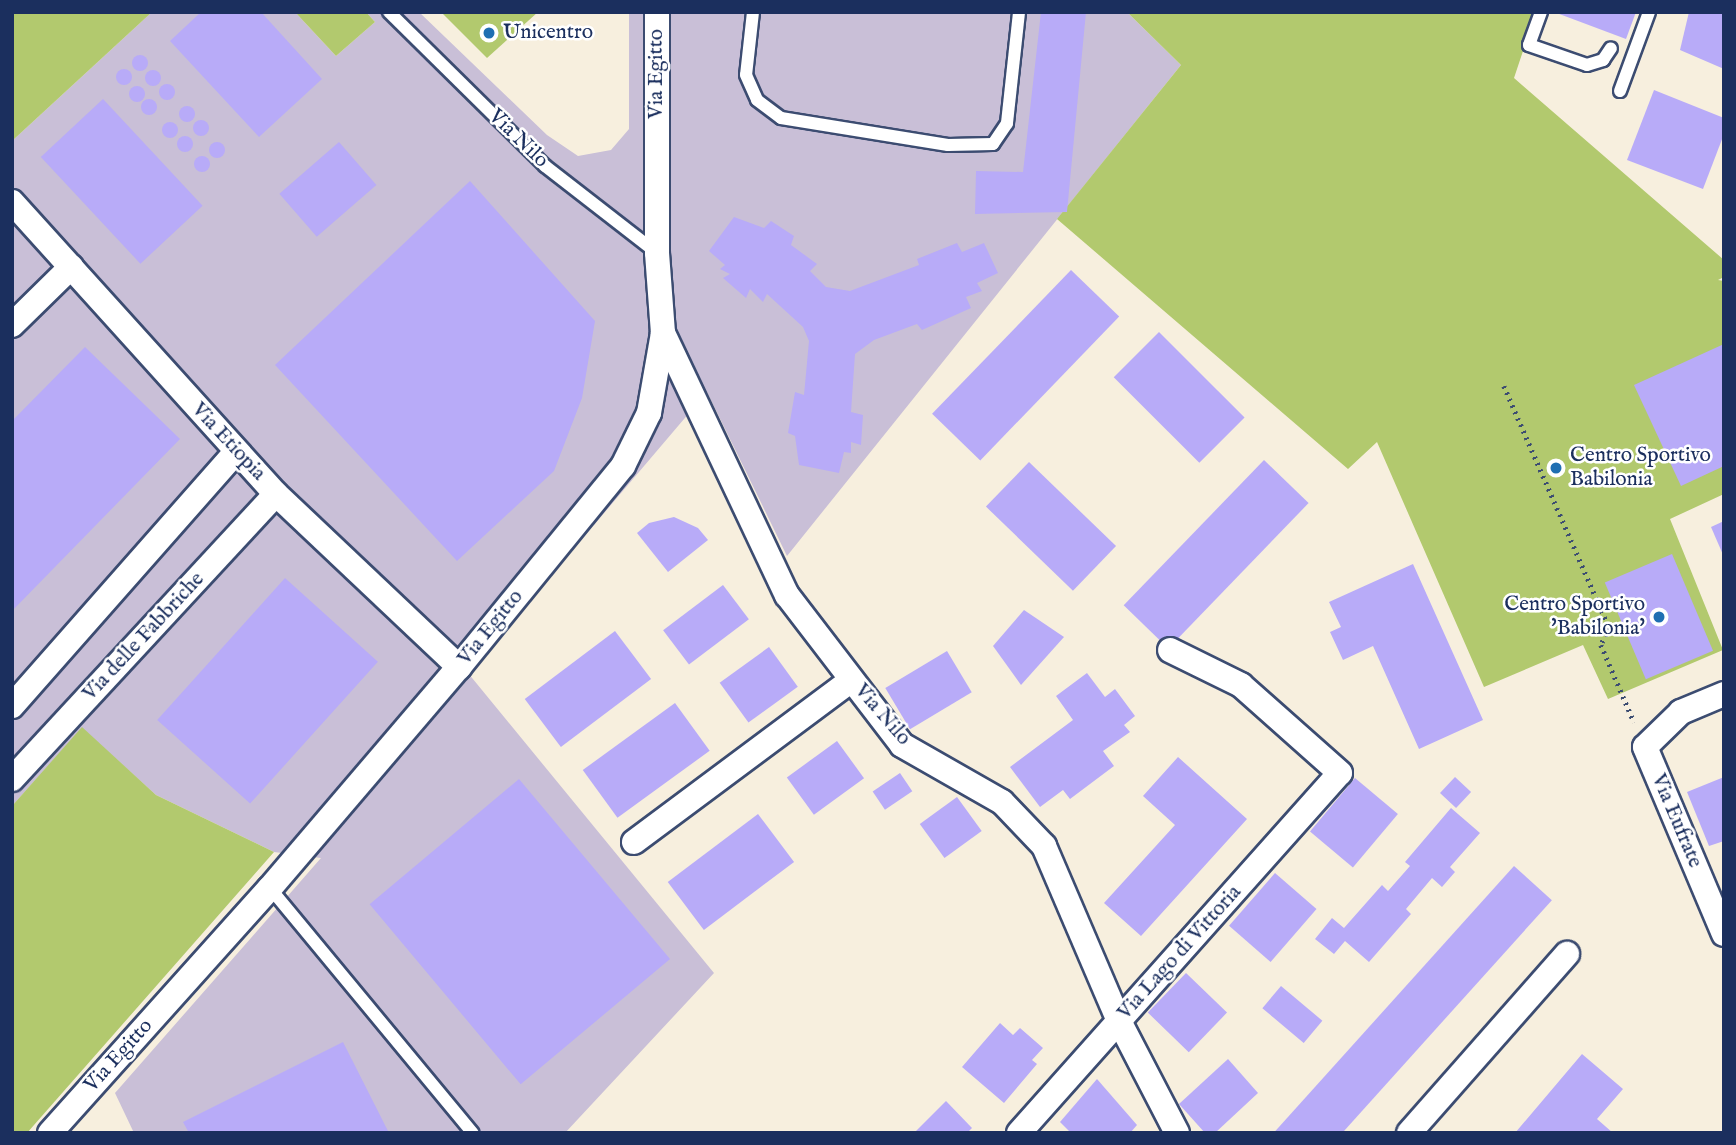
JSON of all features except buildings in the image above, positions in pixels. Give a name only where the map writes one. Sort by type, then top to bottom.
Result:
[{"type":"street","name":"Via Egitto","points":[[50,1133],[270,888],[459,667],[623,466],[649,413],[663,333],[657,253],[657,12]]},
{"type":"street","name":"Via Etiopia","points":[[12,202],[276,494],[459,667]]},
{"type":"street","points":[[12,325],[71,267]]},
{"type":"street","name":"Via Nilo","points":[[663,333],[787,595],[902,745],[1002,802],[1044,846],[1119,1021],[1177,1133]]},
{"type":"street","points":[[12,706],[236,452]]},
{"type":"street","name":"Via delle Fabbriche","points":[[12,779],[276,494]]},
{"type":"street","name":"Via Lago di Vittoria","points":[[1019,1133],[1340,773],[1241,684],[1170,650]]},
{"type":"street","points":[[635,842],[851,680]]},
{"type":"street","points":[[1645,747],[1681,712],[1724,694]]},
{"type":"street","name":"Via Eufrate","points":[[1645,747],[1724,934]]},
{"type":"street","points":[[1409,1133],[1567,954]]},
{"type":"lane","name":"Via Nilo","points":[[389,12],[545,166],[657,253]]},
{"type":"lane","points":[[753,12],[746,75],[757,100],[781,118],[948,145],[993,144],[1007,124],[1019,12]]},
{"type":"lane","points":[[1541,12],[1529,45],[1587,65],[1604,60],[1611,48]]},
{"type":"lane","points":[[1620,91],[1649,12]]},
{"type":"lane","points":[[270,888],[472,1133]]},
{"type":"path","points":[[1504,386],[1609,628],[1601,645],[1645,747]]},
{"type":"shaded area","points":[[152,12],[295,12],[336,56],[375,22],[366,12],[419,12],[547,135],[578,156],[611,150],[629,129],[629,12],[1127,12],[1181,65],[787,556],[707,392],[468,673],[714,973],[565,1133],[134,1133],[115,1093],[321,858],[274,852],[156,795],[82,728],[12,806],[12,141]]},
{"type":"green space","points":[[12,12],[152,12],[12,141]]},
{"type":"green space","points":[[295,12],[366,12],[375,22],[336,56]]},
{"type":"green space","name":"Unicentro","points":[[441,12],[538,12],[487,58]]},
{"type":"green space","points":[[1127,12],[1536,12],[1514,78],[1724,260],[1724,277],[1718,280],[1724,281],[1724,494],[1670,519],[1723,650],[1608,699],[1583,645],[1484,687],[1377,442],[1348,469],[1057,219],[1181,65]]},
{"type":"green space","points":[[82,727],[156,795],[274,852],[27,1133],[12,1133],[12,806]]},
{"type":"place","name":"Unicentro","points":[[489,33]]},
{"type":"place","name":"Centro Sportivo Babilonia","points":[[1556,468]]},
{"type":"place","name":"Centro Sportivo 'Babilonia'","points":[[1659,617]]}]
